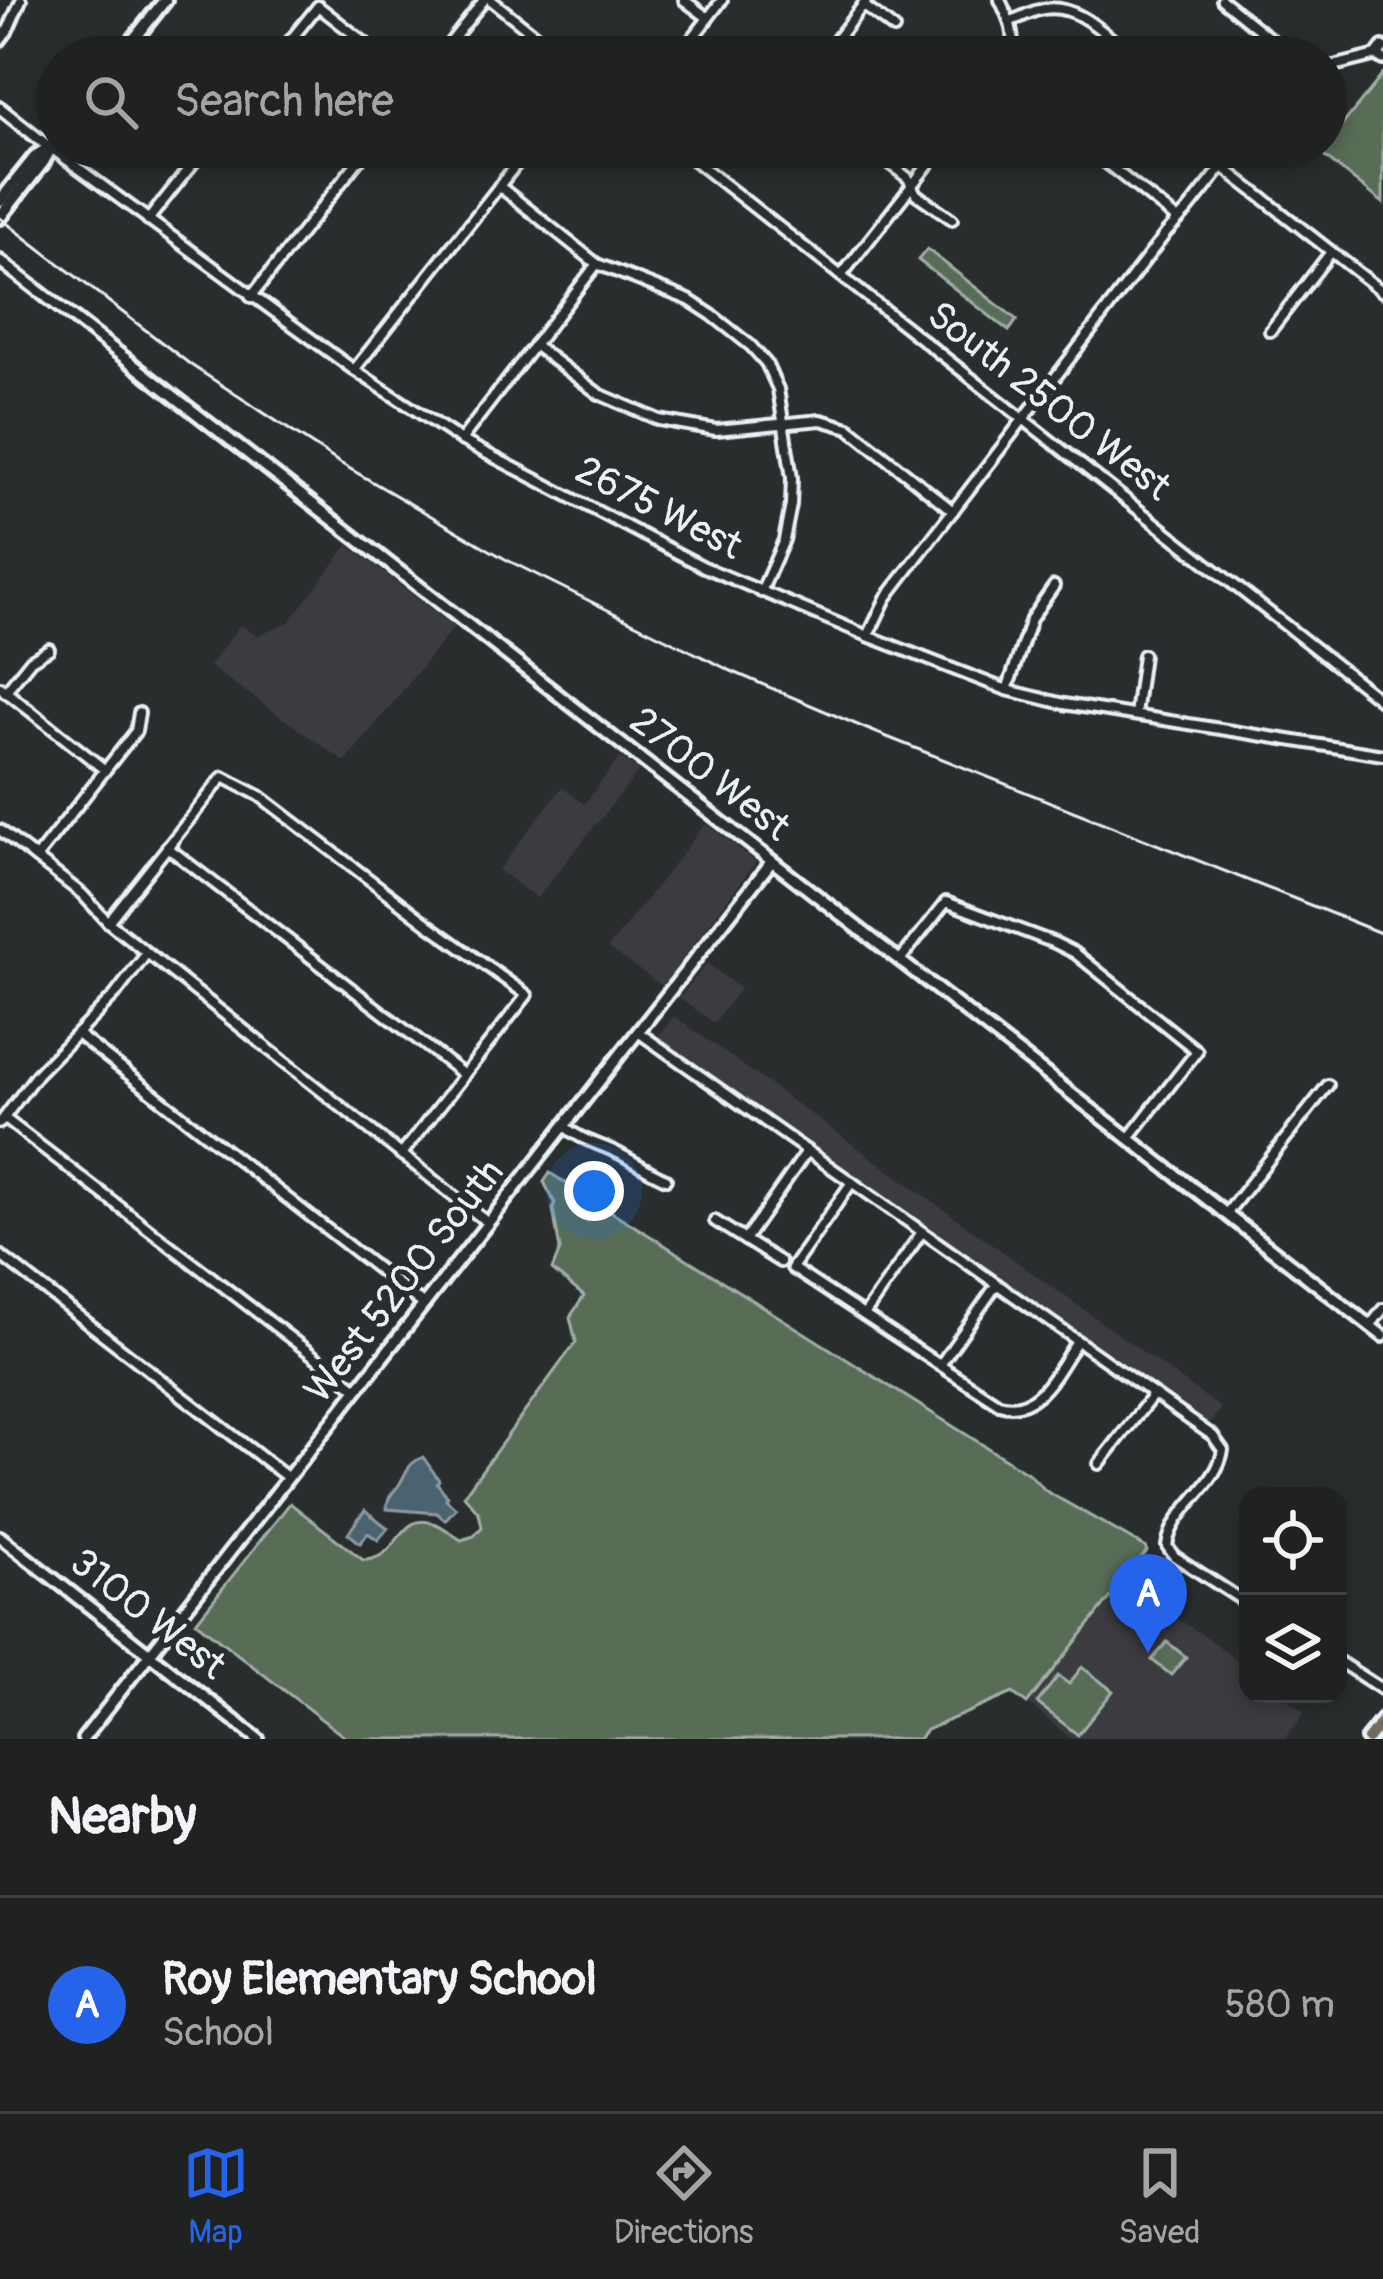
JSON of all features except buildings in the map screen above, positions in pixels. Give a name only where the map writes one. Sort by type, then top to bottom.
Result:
[{"type":"main road","points":[[137,36],[165,0]]},
{"type":"main road","points":[[0,201],[36,156]]},
{"type":"main road","points":[[0,217],[38,168]]},
{"type":"main road","points":[[1368,1739],[1383,1720]]},
{"type":"street","points":[[0,40],[21,0]]},
{"type":"street","points":[[457,36],[487,0],[535,36]]},
{"type":"street","points":[[685,0],[708,18]]},
{"type":"street","points":[[694,36],[722,0]]},
{"type":"street","points":[[1000,0],[1013,36]]},
{"type":"street","points":[[1222,0],[1267,36]]},
{"type":"street","points":[[839,36],[865,3],[894,29]]},
{"type":"street","points":[[294,36],[318,6],[356,36]]},
{"type":"street","points":[[1011,21],[1058,8],[1077,13],[1106,36]]},
{"type":"street","points":[[1347,63],[1381,54]]},
{"type":"street","name":"2675 West","points":[[0,108],[36,131]]},
{"type":"street","name":"2675 West","points":[[85,168],[251,297],[461,440],[704,567],[1007,690],[1064,704],[1383,755]]},
{"type":"street","points":[[148,220],[189,168]]},
{"type":"street","points":[[251,297],[352,168]]},
{"type":"street","points":[[355,370],[513,168]]},
{"type":"street","name":"South 2500 West","points":[[704,168],[1383,702]]},
{"type":"street","points":[[895,168],[908,178],[916,194],[952,220]]},
{"type":"street","points":[[841,276],[925,168]]},
{"type":"street","points":[[1112,168],[1178,220]]},
{"type":"street","points":[[868,636],[886,598],[1222,168]]},
{"type":"street","points":[[1224,168],[1383,292]]},
{"type":"street","points":[[499,186],[597,265],[689,300],[751,346],[766,363],[785,421],[792,478],[784,540],[761,592]]},
{"type":"street","points":[[1270,331],[1331,252]]},
{"type":"street","name":"2700 West","points":[[0,261],[1383,1336]]},
{"type":"street","points":[[461,440],[597,265]]},
{"type":"street","points":[[534,345],[599,394],[659,420],[716,430],[821,420],[849,428],[954,511]]},
{"type":"street","points":[[1007,690],[1031,620],[1054,586]]},
{"type":"street","points":[[49,650],[31,660],[3,690],[105,770]]},
{"type":"street","points":[[1135,715],[1143,655]]},
{"type":"street","points":[[36,858],[136,731],[139,713]]},
{"type":"street","points":[[108,922],[223,777],[260,796],[527,994],[401,1155]]},
{"type":"street","points":[[0,830],[82,894],[108,922],[488,1222]]},
{"type":"street","points":[[167,848],[464,1075]]},
{"type":"street","name":"West 5200 South","points":[[83,1739],[772,861]]},
{"type":"street","points":[[900,960],[946,902],[1075,953],[1197,1051],[1129,1138]]},
{"type":"street","points":[[147,953],[2,1120],[357,1389]]},
{"type":"street","points":[[638,1032],[1213,1436],[1223,1450],[1220,1466],[1171,1528],[1167,1546],[1174,1556],[1239,1598]]},
{"type":"street","points":[[77,1034],[424,1305]]},
{"type":"street","points":[[1226,1214],[1328,1085]]},
{"type":"street","points":[[564,1126],[579,1139],[617,1152],[665,1179]]},
{"type":"street","points":[[746,1240],[807,1151]]},
{"type":"street","points":[[852,1182],[792,1268],[999,1404],[1012,1408],[1037,1398],[1077,1341]]},
{"type":"street","points":[[715,1221],[780,1262]]},
{"type":"street","points":[[864,1315],[922,1232]]},
{"type":"street","points":[[0,1255],[288,1478]]},
{"type":"street","points":[[940,1365],[997,1284]]},
{"type":"street","points":[[1370,1326],[1383,1309]]},
{"type":"street","points":[[1099,1464],[1154,1395]]},
{"type":"street","name":"3100 West","points":[[0,1537],[259,1739]]},
{"type":"street","points":[[1347,1667],[1383,1690]]},
{"type":"shaded area","points":[[348,545],[454,627],[345,762],[209,666],[240,625],[257,636],[289,622]]},
{"type":"shaded area","points":[[620,757],[639,771],[537,898],[498,870],[562,787],[584,804]]},
{"type":"shaded area","points":[[706,823],[756,862],[662,986],[608,948]]},
{"type":"shaded area","points":[[707,963],[740,989],[714,1023],[679,998]]},
{"type":"shaded area","points":[[674,1016],[1221,1408],[1208,1426],[657,1038]]},
{"type":"shaded area","points":[[1121,1585],[1239,1662],[1239,1703],[1292,1703],[1305,1713],[1285,1739],[1072,1739],[1028,1704]]},
{"type":"green space","points":[[1383,74],[1383,203],[1339,168],[1347,168],[1347,119]]},
{"type":"green space","points":[[927,249],[1017,320],[1009,331],[918,260]]},
{"type":"green space","points":[[550,1173],[1029,1474],[1046,1491],[1145,1547],[1147,1551],[1027,1704],[1013,1693],[926,1730],[919,1739],[347,1739],[196,1622],[290,1503],[363,1560],[385,1552],[414,1523],[436,1524],[461,1540],[482,1527],[479,1513],[464,1495],[576,1342],[570,1317],[584,1296],[552,1270],[560,1250],[555,1203],[544,1182]]},
{"type":"green space","points":[[1167,1642],[1186,1657],[1171,1675],[1152,1660]]},
{"type":"green space","points":[[1082,1667],[1113,1691],[1078,1735],[1037,1703],[1058,1676],[1069,1684]]},
{"type":"water","points":[[423,1457],[456,1508],[445,1520],[437,1513],[387,1509],[408,1469]]},
{"type":"water","points":[[365,1510],[388,1528],[378,1540],[368,1533],[360,1543],[348,1533]]},
{"type":"railway","points":[[0,218],[191,365],[340,463],[507,560],[729,670],[867,729],[1383,934]]},
{"type":"place","name":"Roy Elementary School","points":[[1148,1653]]}]
